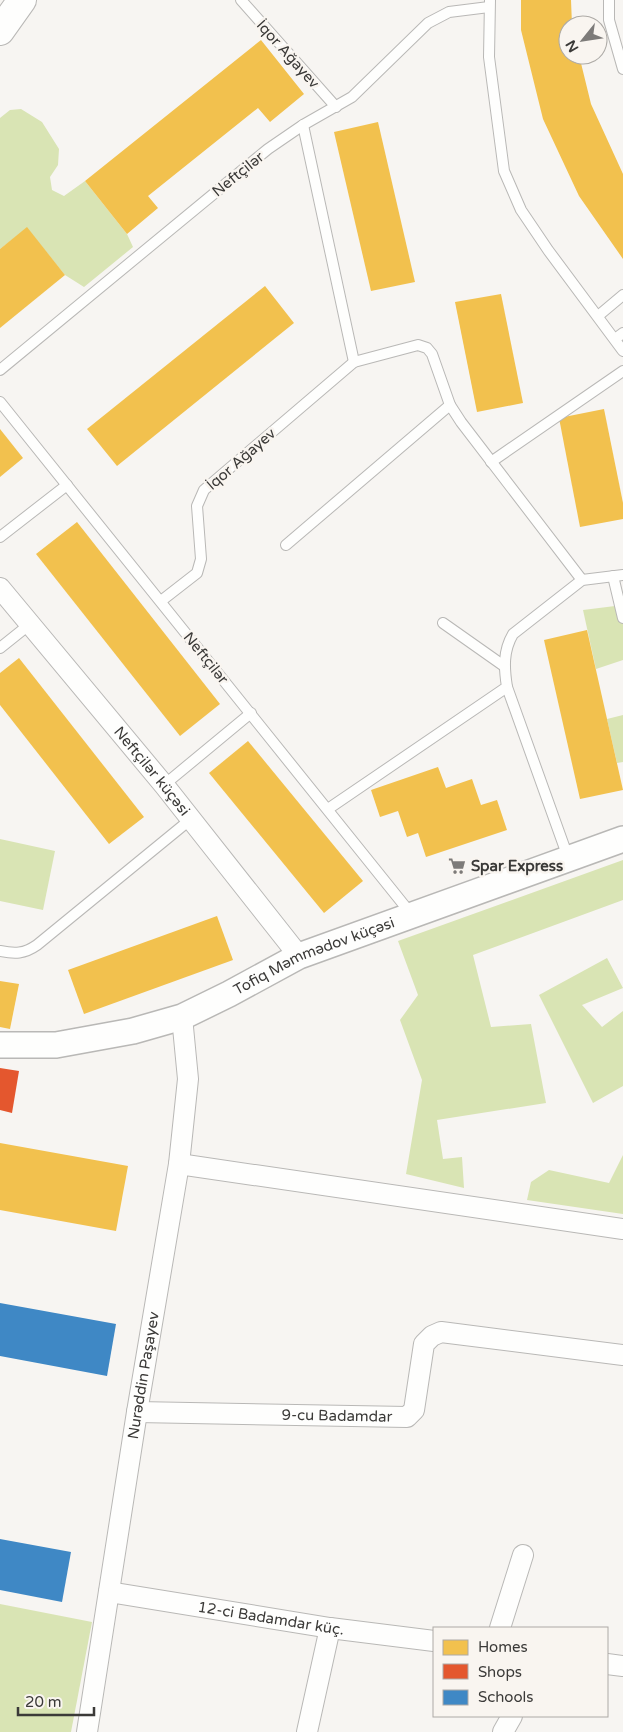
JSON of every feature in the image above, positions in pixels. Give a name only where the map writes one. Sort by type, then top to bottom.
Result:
[{"type":"main road","points":[[0,30],[22,0]]},
{"type":"street","name":"Neftçilər küçəsi","points":[[0,588],[164,785],[298,956]]},
{"type":"street","name":"Tofiq Məmmədov küçəsi","points":[[0,1044],[56,1045],[132,1031],[182,1017],[229,994],[298,956],[623,839]]},
{"type":"street","name":"Nurəddin Paşayev","points":[[87,1732],[137,1412],[179,1164],[188,1079],[182,1017]]},
{"type":"street","points":[[179,1164],[623,1229]]},
{"type":"street","name":"9-cu Badamdar","points":[[137,1412],[408,1416],[414,1410],[424,1344],[432,1336],[440,1332],[623,1355]]},
{"type":"street","points":[[500,1627],[523,1555]]},
{"type":"street","name":"12-ci Badamdar küç.","points":[[109,1592],[330,1628],[433,1641]]},
{"type":"street","points":[[307,1732],[330,1628]]},
{"type":"street","points":[[608,1664],[623,1666]]},
{"type":"street","points":[[503,1732],[511,1717]]},
{"type":"lane","name":"İqor Ağayev","points":[[241,0],[336,107]]},
{"type":"lane","points":[[609,0],[609,20],[623,70]]},
{"type":"lane","name":"Neftçilər","points":[[0,370],[268,149],[303,125],[352,97],[428,23],[449,12],[489,4]]},
{"type":"lane","points":[[489,4],[489,57],[504,171],[521,210],[548,250],[598,316],[619,336],[623,351]]},
{"type":"lane","points":[[303,125],[354,362]]},
{"type":"lane","points":[[598,316],[623,295]]},
{"type":"lane","name":"İqor Ağayev","points":[[160,601],[197,572],[201,559],[197,506],[204,490],[354,362],[418,345],[427,348],[432,354],[450,405],[461,422],[582,580]]},
{"type":"lane","points":[[491,462],[623,371]]},
{"type":"lane","name":"Neftçilər","points":[[0,402],[412,915]]},
{"type":"lane","points":[[286,544],[450,405]]},
{"type":"lane","points":[[0,537],[67,485]]},
{"type":"lane","points":[[569,860],[507,687],[504,666],[508,644],[513,634],[582,580],[618,575],[623,618]]},
{"type":"lane","points":[[444,623],[504,666]]},
{"type":"lane","points":[[0,648],[30,624]]},
{"type":"lane","points":[[328,809],[507,687]]},
{"type":"lane","points":[[164,785],[251,714]]},
{"type":"lane","points":[[0,951],[15,954],[27,952],[191,819]]},
{"type":"green space","points":[[21,109],[42,122],[59,149],[58,165],[50,177],[52,190],[64,196],[85,181],[127,234],[133,247],[84,287],[65,275],[27,228],[0,249],[0,118],[10,110]]},
{"type":"green space","points":[[623,605],[623,660],[596,669],[583,610]]},
{"type":"green space","points":[[623,715],[623,762],[617,763],[607,719]]},
{"type":"green space","points":[[0,839],[55,851],[43,910],[0,901]]},
{"type":"green space","points":[[623,860],[623,900],[473,955],[491,1027],[531,1024],[546,1103],[437,1120],[443,1159],[462,1157],[464,1188],[406,1174],[422,1080],[400,1020],[418,995],[398,941]]},
{"type":"green space","points":[[607,958],[623,988],[582,1005],[602,1027],[623,1011],[623,1086],[593,1103],[539,995]]},
{"type":"green space","points":[[623,1155],[623,1214],[527,1200],[531,1182],[549,1170],[609,1183]]},
{"type":"green space","points":[[0,1604],[92,1622],[71,1732],[0,1732]]},
{"type":"building: Homes","points":[[521,0],[571,0],[572,15],[558,15],[558,65],[581,65],[591,104],[623,174],[623,259],[579,196],[543,119],[521,30]]},
{"type":"building: Homes","points":[[261,40],[304,94],[270,122],[258,108],[148,196],[158,208],[127,234],[85,181]]},
{"type":"building: Homes","points":[[378,122],[415,282],[371,291],[334,132]]},
{"type":"building: Homes","points":[[27,227],[65,275],[0,328],[0,249]]},
{"type":"building: Homes","points":[[265,286],[294,323],[117,466],[87,429]]},
{"type":"building: Homes","points":[[501,294],[523,403],[477,412],[455,302]]},
{"type":"building: Homes","points":[[604,409],[623,503],[623,519],[580,527],[559,418]]},
{"type":"building: Homes","points":[[0,429],[23,458],[0,477]]},
{"type":"building: Homes","points":[[77,522],[220,704],[180,736],[36,554]]},
{"type":"building: Homes","points":[[587,630],[623,790],[580,799],[544,640]]},
{"type":"building: Homes","points":[[19,658],[144,817],[109,844],[0,705],[0,673]]},
{"type":"building: Homes","points":[[248,741],[363,881],[324,913],[209,773]]},
{"type":"building: Homes","points":[[438,767],[446,788],[472,779],[481,805],[497,800],[507,830],[426,857],[418,833],[407,837],[398,811],[380,817],[371,790]]},
{"type":"building: Homes","points":[[217,916],[233,960],[84,1014],[68,970]]},
{"type":"building: Homes","points":[[0,981],[19,984],[10,1029],[0,1027]]},
{"type":"building: Homes","points":[[0,1143],[128,1166],[116,1231],[0,1210]]},
{"type":"building: Shops","points":[[0,1068],[19,1071],[12,1113],[0,1110]]},
{"type":"building: Schools","points":[[0,1303],[116,1324],[107,1376],[0,1356]]},
{"type":"building: Schools","points":[[0,1539],[71,1552],[62,1602],[0,1590]]},
{"type":"place","name":"Spar Express","points":[[457,866]]}]
